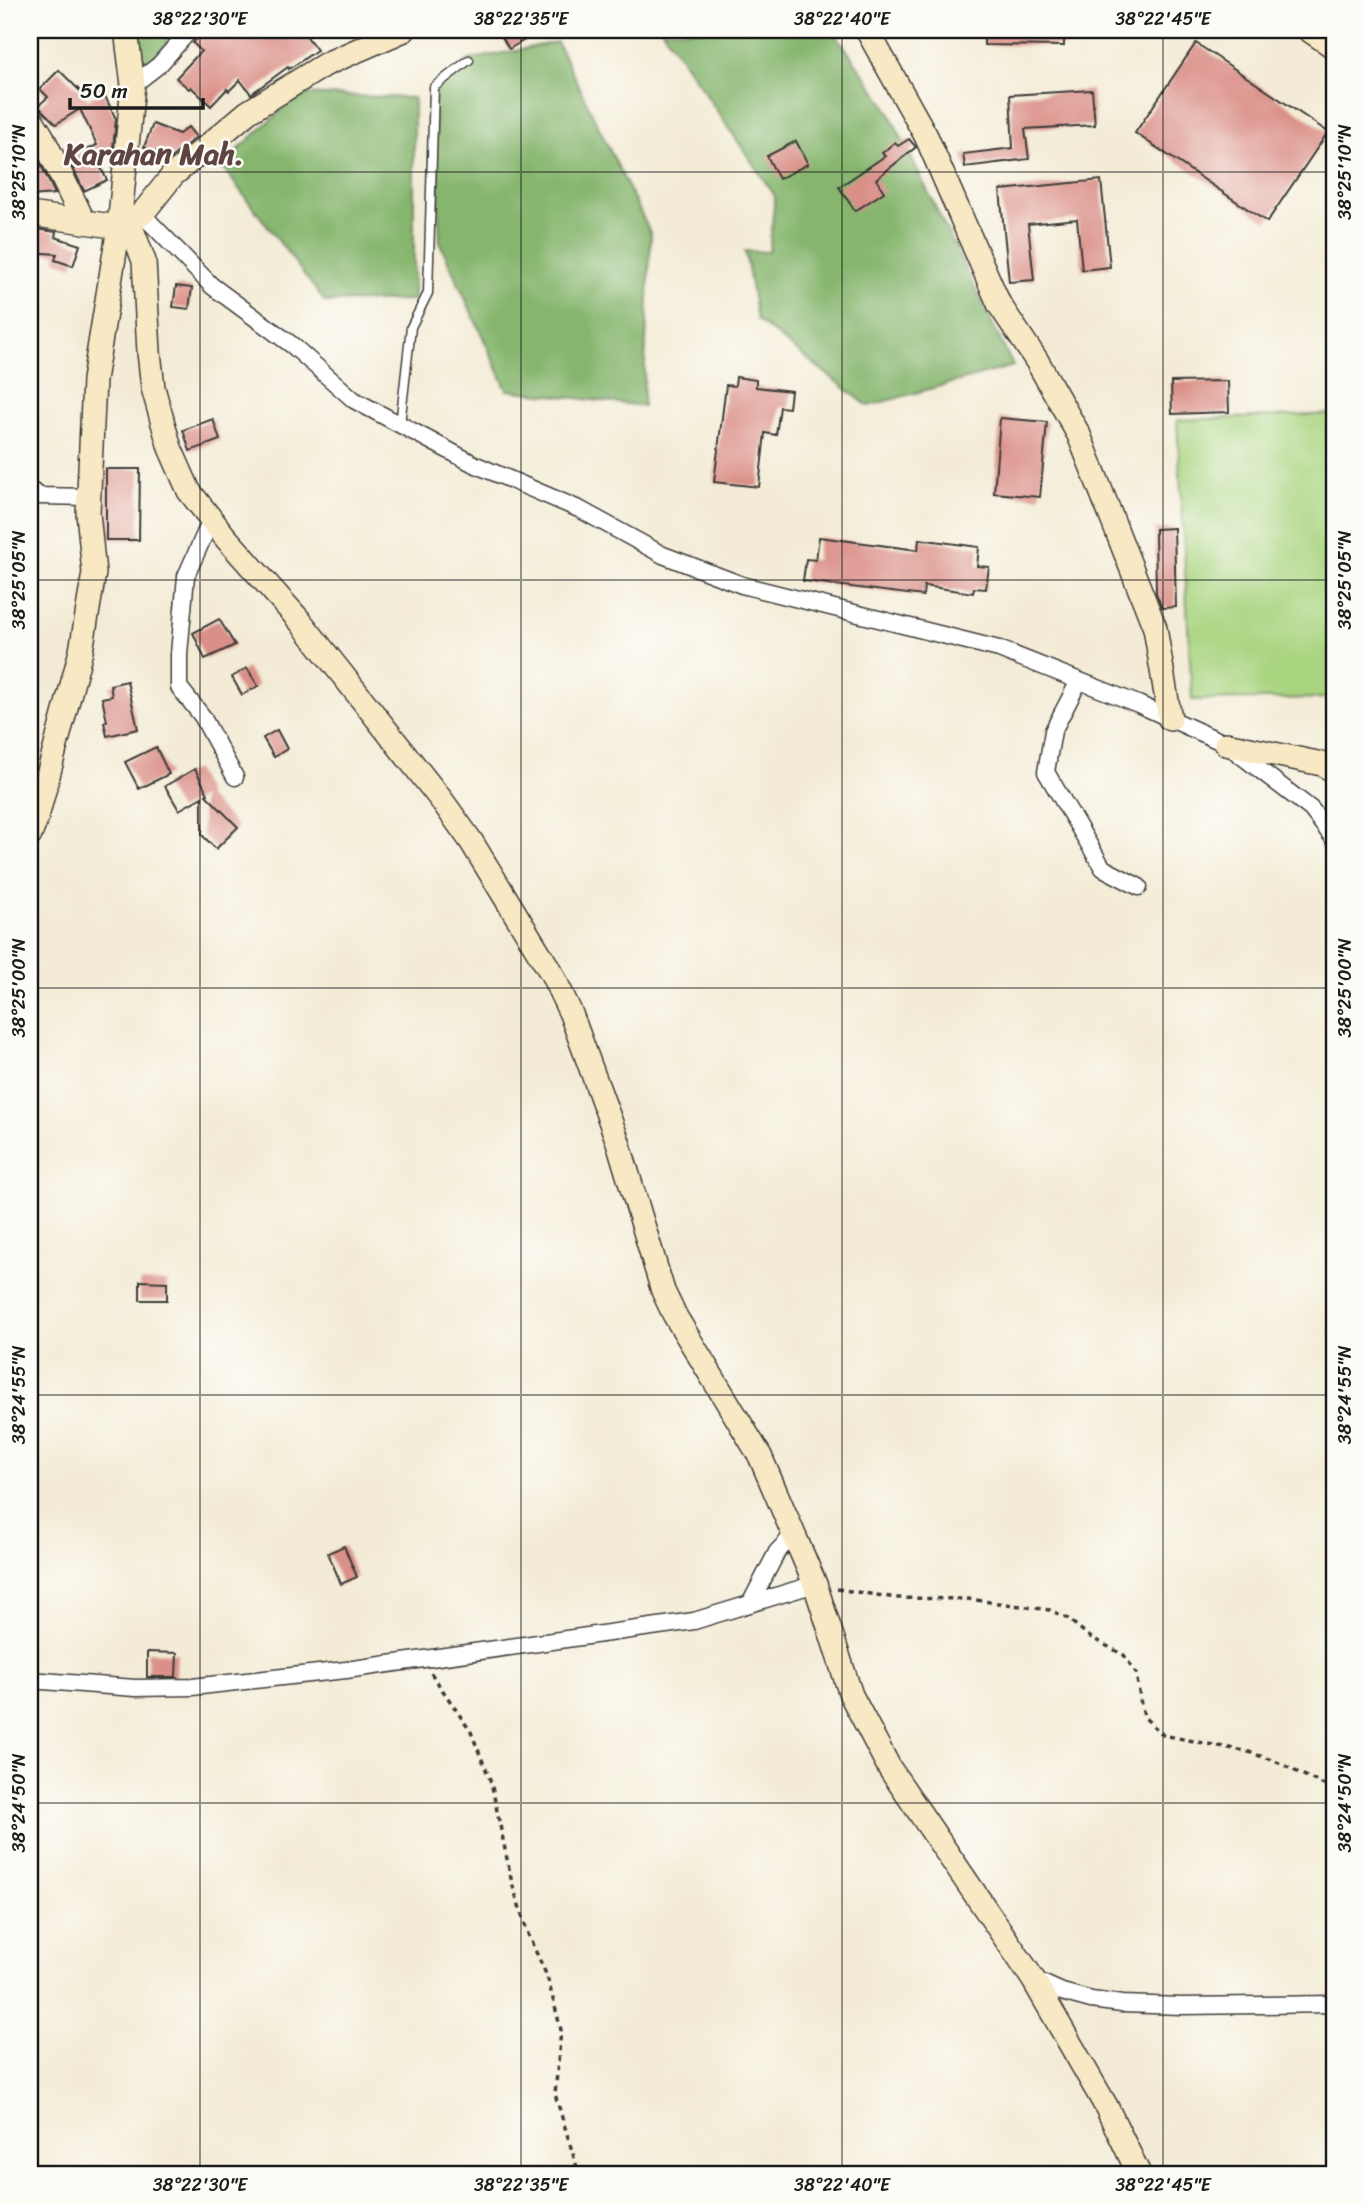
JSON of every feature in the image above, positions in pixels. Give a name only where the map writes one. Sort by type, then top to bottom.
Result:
[{"type":"street","points":[[30,835],[81,652],[94,573],[88,513],[94,380],[130,221],[133,85],[126,30]]},
{"type":"street","points":[[133,85],[159,65],[190,30]]},
{"type":"street","points":[[130,221],[173,175],[248,112],[326,64],[404,30]]},
{"type":"street","points":[[867,30],[926,136],[999,304],[1037,361],[1079,435],[1155,628],[1170,719]]},
{"type":"street","points":[[1309,30],[1334,47]]},
{"type":"street","points":[[30,117],[84,222]]},
{"type":"street","points":[[30,214],[84,222],[130,221],[292,345],[354,400],[474,464],[582,510],[663,555],[731,581],[999,649],[1226,744],[1322,764],[1334,771]]},
{"type":"street","points":[[130,221],[144,261],[153,388],[170,448],[190,491],[211,520],[300,621],[443,802],[471,841],[552,974],[571,1014],[618,1142],[663,1291],[674,1314],[760,1456],[815,1584],[851,1695],[890,1769],[1032,1979],[1106,2106],[1139,2174]]},
{"type":"street","points":[[30,490],[40,496],[89,497]]},
{"type":"street","points":[[211,520],[186,576],[179,643],[179,687],[202,716],[234,776]]},
{"type":"street","points":[[1079,681],[1053,731],[1046,772],[1103,867],[1139,887]]},
{"type":"street","points":[[1226,744],[1311,809],[1334,839]]},
{"type":"street","points":[[750,1604],[777,1552],[794,1534]]},
{"type":"street","points":[[30,1680],[135,1688],[192,1687],[422,1660],[694,1621],[815,1584]]},
{"type":"street","points":[[1032,1979],[1062,1992],[1091,2000],[1122,2004],[1334,2004]]},
{"type":"lane","points":[[400,425],[411,327],[428,293],[434,87],[469,60]]},
{"type":"path","points":[[815,1584],[896,1598],[968,1599],[1050,1610],[1066,1618],[1090,1637],[1124,1655],[1136,1674],[1145,1718],[1163,1735],[1249,1752],[1277,1762],[1334,1790]]},
{"type":"path","points":[[422,1660],[471,1732],[491,1782],[512,1883],[529,1937],[547,1976],[561,2031],[555,2094],[579,2174]]},
{"type":"green space","points":[[130,30],[176,30],[141,79]]},
{"type":"green space","points":[[662,30],[833,30],[886,106],[1013,366],[868,406],[757,320],[745,251],[769,252],[775,196]]},
{"type":"green space","points":[[557,42],[651,234],[643,406],[507,390],[440,243],[434,87],[469,60]]},
{"type":"green space","points":[[299,94],[414,98],[414,300],[325,302],[221,165]]},
{"type":"green space","points":[[1334,414],[1334,698],[1192,700],[1177,420]]},
{"type":"building","points":[[204,30],[302,30],[317,50],[251,94],[240,80],[211,106],[191,87],[189,89],[176,78],[201,51],[193,43]]},
{"type":"building","points":[[498,30],[542,30],[509,49]]},
{"type":"building","points":[[984,30],[1064,30],[1064,46],[984,45]]},
{"type":"building","points":[[1196,43],[1328,132],[1267,222],[1135,133]]},
{"type":"building","points":[[59,70],[88,99],[103,92],[116,119],[112,156],[95,156],[107,180],[84,191],[68,158],[97,145],[80,109],[56,124],[38,106],[48,97],[40,89]]},
{"type":"building","points":[[1092,90],[1095,125],[1025,129],[1029,159],[965,167],[963,154],[1013,148],[1010,95]]},
{"type":"building","points":[[153,124],[179,134],[188,127],[196,137],[171,158],[144,147]]},
{"type":"building","points":[[909,139],[916,147],[876,179],[884,192],[855,211],[839,187],[885,156],[882,153],[895,142],[898,146]]},
{"type":"building","points":[[796,141],[808,164],[779,179],[767,156]]},
{"type":"building","points":[[39,161],[55,194],[30,196],[30,162]]},
{"type":"building","points":[[1101,180],[1110,267],[1082,270],[1077,219],[1028,224],[1034,280],[1009,282],[1000,190]]},
{"type":"building","points":[[30,228],[56,232],[55,237],[80,245],[73,266],[55,260],[57,254],[30,252]]},
{"type":"building","points":[[176,286],[192,288],[189,309],[173,307]]},
{"type":"building","points":[[736,377],[756,380],[756,387],[791,391],[789,408],[780,407],[776,435],[765,433],[759,487],[714,482],[726,385],[735,386]]},
{"type":"building","points":[[1228,381],[1229,412],[1172,414],[1171,382]]},
{"type":"building","points":[[1000,418],[1047,422],[1040,497],[994,493]]},
{"type":"building","points":[[213,419],[220,440],[190,451],[183,430]]},
{"type":"building","points":[[106,469],[140,469],[139,540],[106,540]]},
{"type":"building","points":[[1174,528],[1176,607],[1162,608],[1156,593],[1155,529]]},
{"type":"building","points":[[819,537],[918,550],[919,539],[979,547],[977,566],[989,567],[986,589],[974,588],[973,593],[924,586],[923,596],[803,581],[806,559],[816,560]]},
{"type":"building","points":[[219,619],[235,645],[205,659],[193,633]]},
{"type":"building","points":[[247,668],[258,686],[242,695],[232,677]]},
{"type":"building","points":[[127,681],[138,729],[107,736],[102,698],[112,696],[110,685]]},
{"type":"building","points":[[277,730],[287,749],[274,757],[263,738]]},
{"type":"building","points":[[156,747],[169,774],[139,789],[125,762]]},
{"type":"building","points":[[195,769],[208,794],[206,795],[238,827],[216,849],[202,835],[202,797],[179,810],[165,786]]},
{"type":"building","points":[[140,1281],[167,1282],[167,1300],[140,1300]]},
{"type":"building","points":[[344,1546],[357,1577],[341,1584],[328,1553]]},
{"type":"building","points":[[147,1652],[177,1653],[176,1677],[147,1677]]},
{"type":"district","name":"Karahan Mah.","points":[[154,154]]}]
